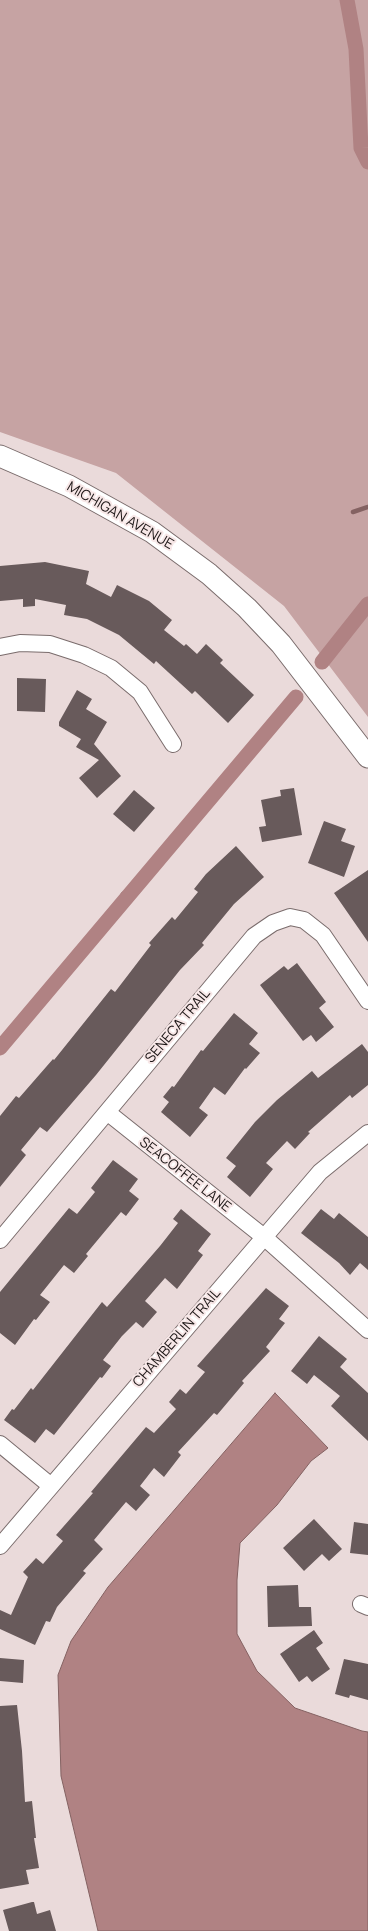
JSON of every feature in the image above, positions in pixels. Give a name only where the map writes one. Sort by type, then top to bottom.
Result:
[{"type":"street","name":"MICHIGAN AVENUE","points":[[0,456],[69,486],[152,532],[209,574],[247,608],[281,644],[368,757]]},
{"type":"street","points":[[0,647],[20,643],[50,644],[84,655],[111,668],[140,692],[173,744]]},
{"type":"street","name":"SENECA TRAIL","points":[[0,1240],[6,1222],[107,1112],[254,936],[273,923],[290,917],[304,920],[323,935],[368,1001]]},
{"type":"street","name":"SEACOFFEE LANE","points":[[107,1112],[264,1237]]},
{"type":"street","name":"CHAMBERLIN TRAIL","points":[[0,1546],[320,1172],[366,1136]]},
{"type":"street","points":[[264,1237],[368,1330]]},
{"type":"street","points":[[0,1444],[51,1486]]},
{"type":"shaded area","points":[[0,0],[368,0],[368,717],[284,606],[116,473],[0,432]]},
{"type":"shaded area","points":[[275,1393],[328,1448],[311,1461],[277,1505],[240,1543],[237,1580],[237,1634],[257,1671],[295,1708],[368,1732],[368,1931],[98,1931],[61,1776],[58,1675],[71,1641],[108,1587]]},
{"type":"building","points":[[45,562],[89,571],[86,584],[111,597],[117,585],[149,601],[172,620],[164,630],[184,646],[186,644],[197,654],[206,644],[223,660],[220,663],[254,695],[228,723],[195,691],[192,694],[156,661],[154,664],[119,635],[87,619],[64,615],[66,605],[35,599],[35,606],[23,607],[23,599],[0,601],[0,566]]},
{"type":"building","points":[[17,678],[46,679],[45,712],[17,711]]},
{"type":"building","points":[[77,690],[92,699],[86,709],[107,722],[94,744],[121,776],[97,798],[79,778],[99,760],[76,747],[81,739],[59,726],[59,722]]},
{"type":"building","points":[[294,788],[302,835],[262,842],[259,827],[266,826],[261,800],[281,796],[280,790]]},
{"type":"building","points":[[134,790],[155,808],[134,832],[113,814]]},
{"type":"building","points":[[324,821],[346,829],[341,841],[355,846],[344,877],[308,863]]},
{"type":"building","points":[[236,846],[264,877],[234,904],[202,943],[204,945],[180,970],[96,1075],[47,1132],[40,1127],[21,1150],[26,1155],[0,1187],[0,1116],[16,1096],[19,1098],[53,1059],[54,1060],[111,989],[115,992],[151,945],[149,943],[172,917],[175,920],[198,892],[194,889],[206,874]]},
{"type":"building","points":[[368,870],[368,942],[334,893]]},
{"type":"building","points":[[297,963],[326,1002],[319,1008],[334,1027],[316,1042],[311,1035],[303,1041],[260,985],[284,966],[288,970]]},
{"type":"building","points":[[234,1013],[258,1033],[249,1044],[260,1053],[246,1069],[245,1068],[225,1095],[214,1087],[199,1108],[208,1115],[190,1137],[161,1112],[169,1102],[163,1097],[172,1086],[174,1087],[201,1050],[203,1051]]},
{"type":"building","points":[[362,1044],[368,1052],[368,1085],[352,1098],[350,1095],[308,1132],[310,1133],[295,1149],[287,1141],[266,1163],[273,1169],[250,1197],[227,1177],[236,1166],[226,1158],[255,1122],[277,1100],[312,1071],[318,1078]]},
{"type":"building","points":[[113,1160],[138,1179],[129,1191],[139,1199],[126,1216],[121,1212],[86,1254],[88,1256],[74,1273],[64,1265],[40,1295],[50,1302],[36,1320],[34,1319],[15,1345],[0,1333],[0,1292],[69,1208],[77,1214],[95,1192],[91,1188]]},
{"type":"building","points":[[181,1209],[211,1234],[198,1251],[203,1255],[177,1289],[165,1278],[145,1301],[157,1312],[143,1328],[136,1322],[122,1336],[103,1360],[111,1366],[102,1378],[100,1377],[54,1435],[46,1429],[35,1443],[4,1420],[31,1388],[33,1390],[102,1302],[107,1307],[160,1246],[178,1223],[173,1219]]},
{"type":"building","points":[[321,1209],[334,1219],[339,1213],[368,1237],[368,1270],[360,1263],[350,1275],[339,1263],[301,1233]]},
{"type":"building","points":[[266,1288],[289,1306],[279,1319],[285,1323],[266,1347],[270,1351],[242,1381],[244,1383],[217,1415],[214,1413],[178,1452],[181,1455],[164,1477],[154,1468],[140,1486],[150,1495],[136,1511],[126,1502],[94,1540],[103,1549],[83,1571],[86,1573],[57,1607],[50,1622],[46,1621],[35,1645],[0,1629],[0,1610],[11,1615],[28,1577],[23,1572],[36,1558],[43,1564],[63,1541],[56,1535],[93,1493],[91,1492],[146,1427],[154,1433],[176,1409],[169,1402],[180,1389],[186,1394],[205,1372],[197,1366]]},
{"type":"building","points":[[319,1336],[347,1359],[340,1367],[368,1393],[368,1441],[331,1406],[340,1396],[314,1375],[307,1384],[291,1371]]},
{"type":"building","points":[[314,1519],[342,1549],[329,1561],[322,1554],[304,1571],[283,1548]]},
{"type":"building","points":[[354,1522],[368,1524],[368,1555],[350,1553]]},
{"type":"building","points":[[298,1585],[299,1607],[311,1607],[312,1626],[268,1627],[267,1586]]},
{"type":"building","points":[[314,1630],[323,1643],[316,1648],[330,1669],[312,1682],[307,1676],[299,1682],[280,1654]]},
{"type":"building","points":[[0,1658],[24,1660],[23,1683],[0,1681]]},
{"type":"building","points":[[344,1659],[368,1664],[368,1700],[350,1695],[349,1698],[335,1694]]},
{"type":"building","points":[[17,1705],[22,1751],[25,1802],[32,1801],[36,1838],[34,1838],[39,1868],[26,1870],[29,1884],[0,1889],[0,1706]]},
{"type":"building","points":[[34,1902],[37,1914],[50,1910],[56,1931],[9,1931],[3,1910]]},
{"type":"waterway","points":[[347,0],[356,49],[361,148],[368,162]]},
{"type":"waterway","points":[[353,512],[368,507]]},
{"type":"waterway","points":[[322,662],[368,604]]},
{"type":"waterway","points":[[0,1048],[296,697]]},
{"type":"waterway","points":[[123,894],[126,897]]}]
